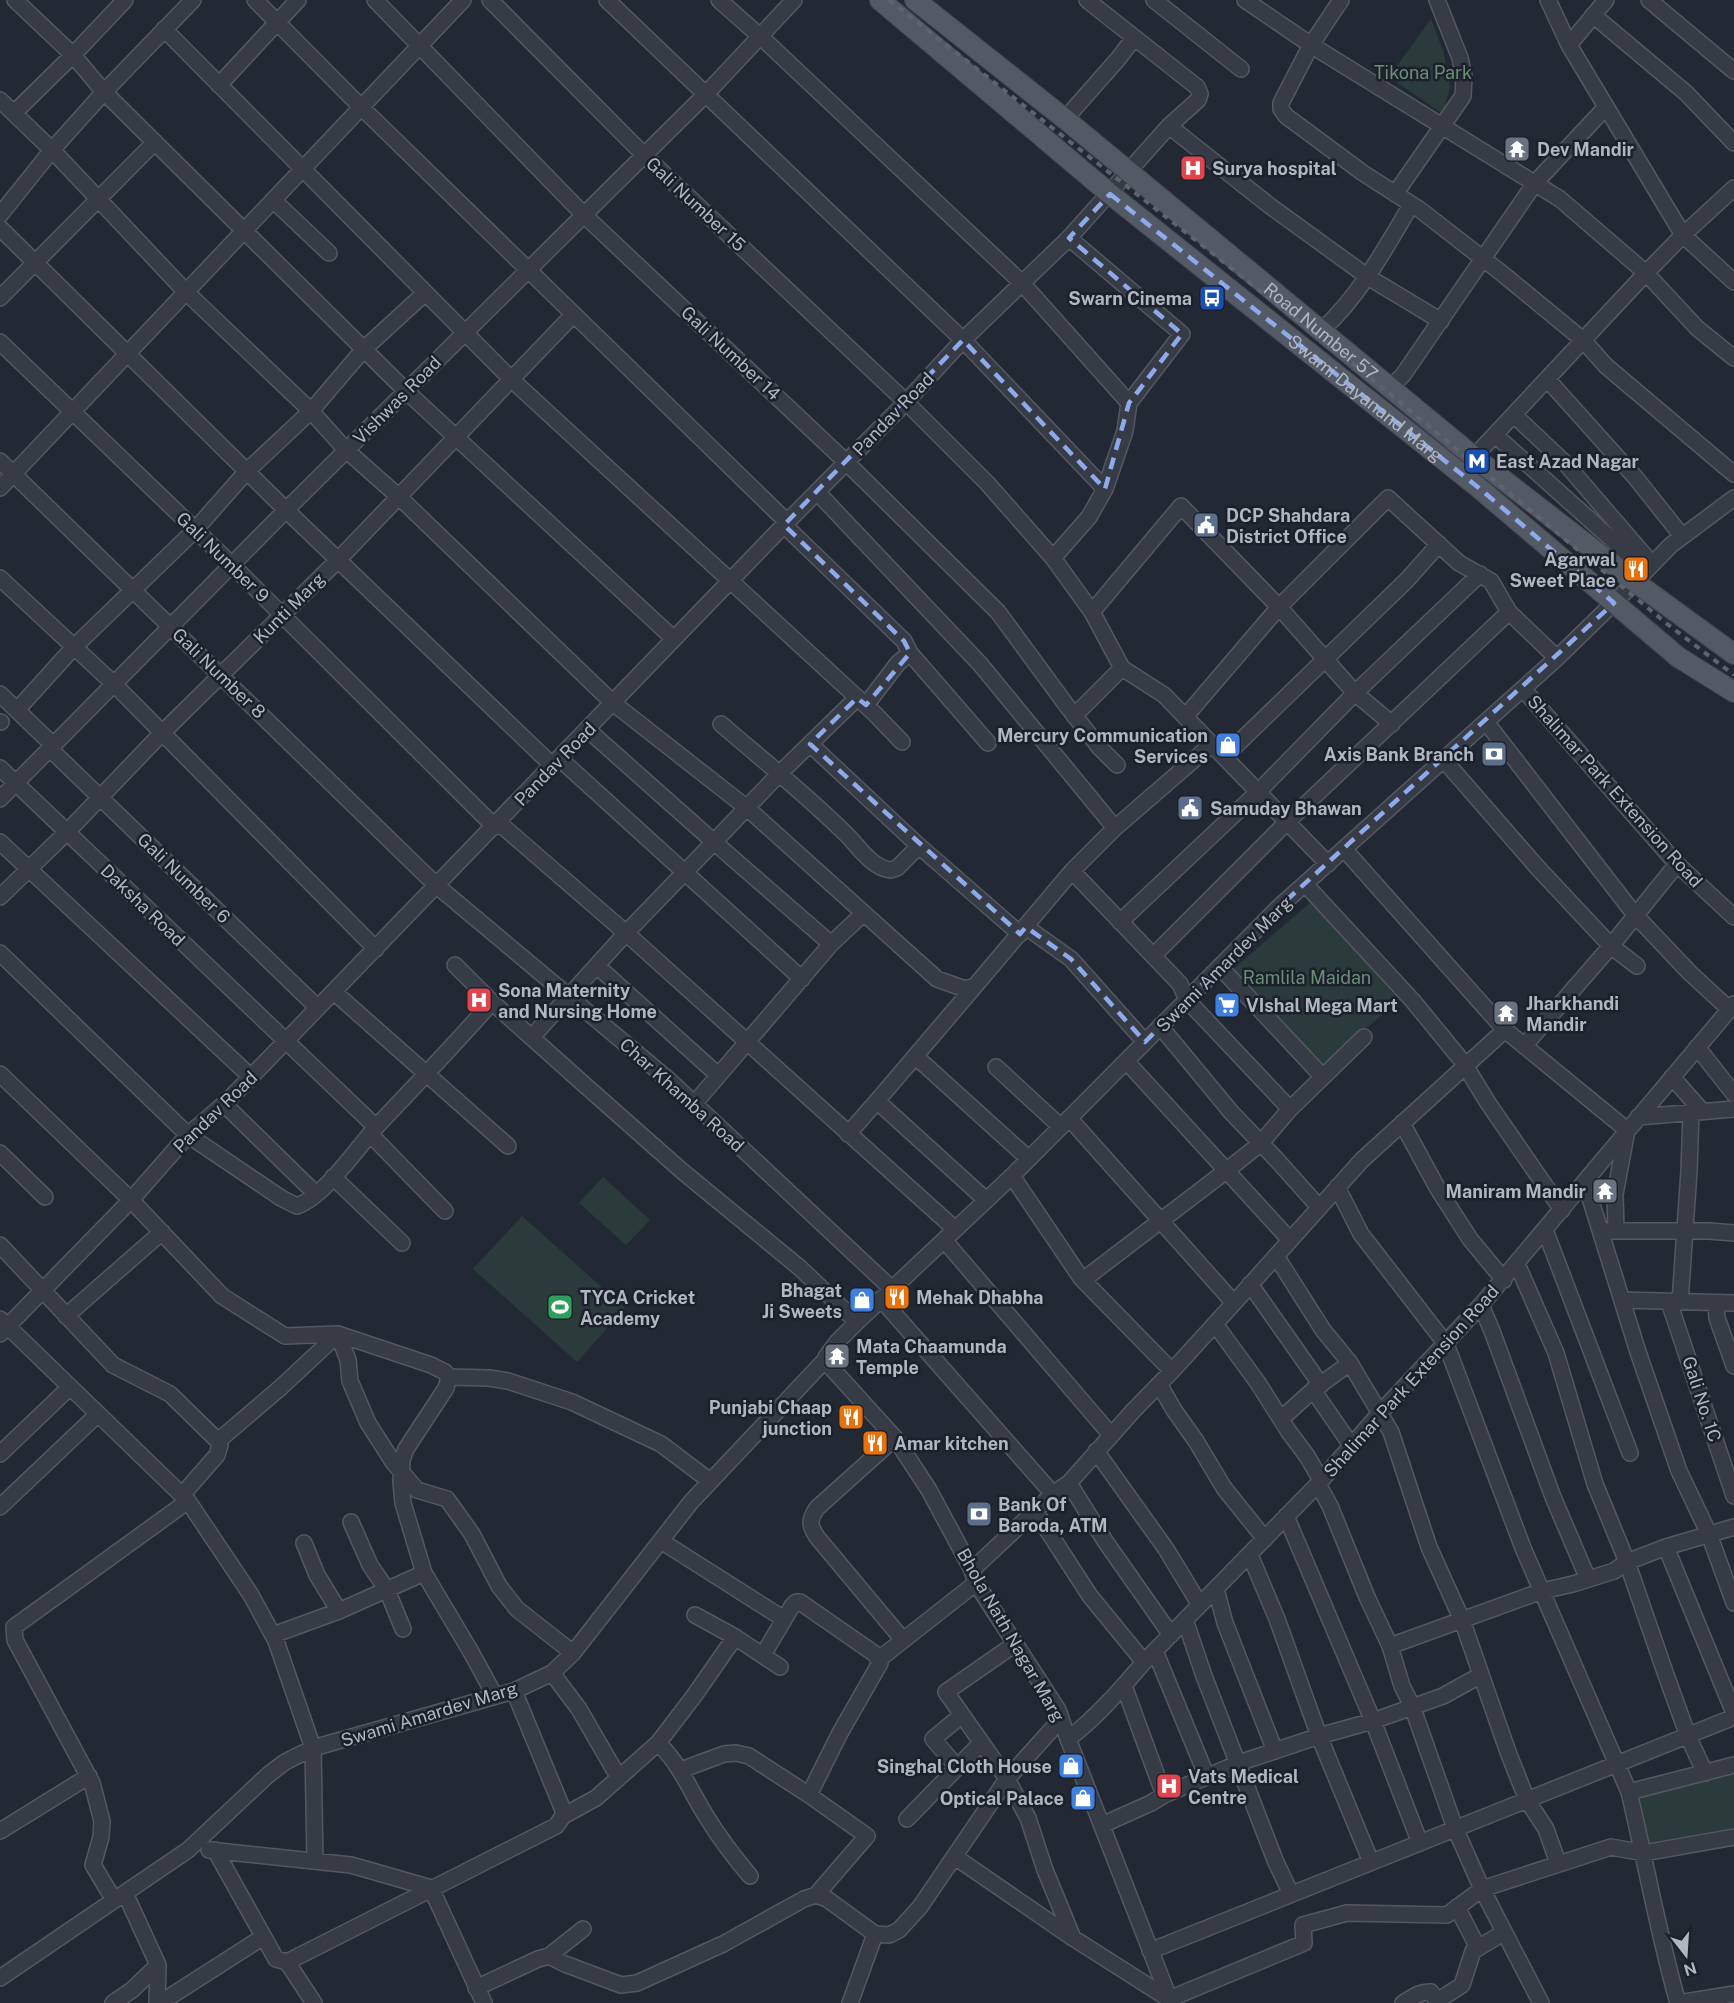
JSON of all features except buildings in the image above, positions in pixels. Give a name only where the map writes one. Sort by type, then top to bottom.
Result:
[{"type":"main road","points":[[880,0],[1105,199]]},
{"type":"main road","name":"Road Number 57","points":[[915,0],[1130,172],[1474,457],[1644,572],[1733,652]]},
{"type":"main road","name":"Swami Dayanand Marg","points":[[1105,199],[1479,488],[1678,657],[1734,692]]},
{"type":"street","points":[[15,0],[73,55],[104,92],[406,391],[674,639]]},
{"type":"street","points":[[14,113],[125,0]]},
{"type":"street","points":[[0,215],[52,150],[104,92],[193,0]]},
{"type":"street","points":[[255,0],[904,641],[910,653],[988,743]]},
{"type":"street","points":[[219,85],[298,0]]},
{"type":"street","name":"Gali Number 14","points":[[375,0],[584,215],[846,462],[998,612],[1074,716],[1117,765]]},
{"type":"street","points":[[0,488],[463,0]]},
{"type":"street","name":"Gali Number 15","points":[[490,0],[644,155],[906,402],[987,483],[1053,558],[1092,612],[1122,668]]},
{"type":"street","points":[[607,0],[963,340],[1105,489]]},
{"type":"street","points":[[719,0],[766,31],[1022,283],[1129,404]]},
{"type":"street","name":"Vishwas Road","points":[[0,799],[346,450],[706,94],[794,0]]},
{"type":"street","points":[[1065,119],[1134,38],[1087,0]]},
{"type":"street","points":[[1154,0],[1242,69]]},
{"type":"street","points":[[1245,0],[1311,45],[1560,199],[1646,273],[1697,328],[1734,358]]},
{"type":"street","points":[[1341,0],[1311,45],[1281,102],[1281,109],[1286,116],[1483,259],[1583,340],[1606,366],[1734,474]]},
{"type":"street","points":[[1395,194],[1463,96],[1464,76],[1460,58],[1437,0]]},
{"type":"street","points":[[1548,0],[1569,45],[1683,235],[1734,282]]},
{"type":"street","points":[[1569,45],[1606,0]]},
{"type":"street","points":[[1649,0],[1734,71]]},
{"type":"street","points":[[1593,15],[1686,93],[1734,143]]},
{"type":"street","points":[[164,29],[511,379],[861,701],[902,742]]},
{"type":"street","name":"Pandav Road","points":[[2,1327],[42,1291],[131,1200],[188,1135],[225,1104],[497,825],[785,524],[906,402],[963,340],[1069,238],[1170,126],[1198,100],[1200,93],[1197,87],[1134,38]]},
{"type":"street","points":[[0,100],[52,150],[186,292],[311,411],[346,450],[398,496],[613,703],[747,808],[937,979],[965,989],[975,986]]},
{"type":"street","points":[[1391,387],[1403,375],[1536,183],[1606,107]]},
{"type":"street","points":[[1170,126],[1270,206],[1368,277],[1441,321]]},
{"type":"street","points":[[0,298],[155,142]]},
{"type":"street","points":[[1474,457],[1646,273],[1734,188]]},
{"type":"street","points":[[273,200],[329,253]]},
{"type":"street","points":[[1322,330],[1368,277],[1411,205]]},
{"type":"street","points":[[0,228],[338,560],[556,762],[686,872],[802,979]]},
{"type":"street","points":[[1053,558],[1089,517],[1105,489],[1125,431],[1129,404],[1182,334],[1069,238]]},
{"type":"street","points":[[17,710],[74,647],[195,530],[247,471],[311,411],[364,349],[425,292]]},
{"type":"street","name":"Kunti Marg","points":[[0,897],[67,832],[162,733],[222,676],[281,614],[338,560],[573,315]]},
{"type":"street","name":"Gali Number 9","points":[[0,342],[232,564],[497,825],[626,933],[848,1134],[950,1234],[1111,1435]]},
{"type":"street","points":[[1547,379],[1635,477],[1682,536]]},
{"type":"street","points":[[1514,415],[1565,463],[1644,572]]},
{"type":"street","points":[[1495,435],[1644,572]]},
{"type":"street","name":"Gali Number 8","points":[[0,461],[437,886]]},
{"type":"street","points":[[817,492],[980,664],[1115,828]]},
{"type":"street","points":[[1185,717],[1279,607],[1388,498],[1459,563],[1491,580],[1509,612],[1557,658]]},
{"type":"street","name":"Swami Amardev Marg","points":[[0,1978],[188,1850],[285,1762],[313,1748],[495,1696],[552,1673],[573,1653],[710,1481],[827,1361],[828,1353],[857,1322],[1012,1176],[1279,907],[1557,658],[1682,536],[1734,498]]},
{"type":"street","points":[[1092,612],[1181,506],[1279,607],[1355,693],[1392,724]]},
{"type":"street","points":[[1224,757],[1407,580],[1439,544]]},
{"type":"street","points":[[1120,922],[1258,792],[1355,693],[1480,574]]},
{"type":"street","points":[[0,578],[114,684],[376,949]]},
{"type":"street","points":[[1153,956],[1287,822],[1509,612]]},
{"type":"street","points":[[532,1037],[626,933],[779,774],[861,701],[910,653]]},
{"type":"street","points":[[1074,716],[1122,668],[1164,695],[1328,864]]},
{"type":"street","name":"Shalimar Park Extension Road","points":[[1522,689],[1677,864],[1734,917]]},
{"type":"street","name":"Gali Number 6","points":[[0,694],[100,797],[318,1008]]},
{"type":"street","points":[[1486,722],[1635,915],[1731,1012]]},
{"type":"street","points":[[721,724],[823,811],[867,857],[880,867],[891,870],[897,868],[919,846]]},
{"type":"street","points":[[588,730],[831,944]]},
{"type":"street","points":[[810,744],[919,846],[1023,930],[1071,959],[1145,1042]]},
{"type":"street","points":[[848,1134],[1072,871],[1115,828],[1212,744]]},
{"type":"street","points":[[1444,760],[1537,867],[1611,946],[1637,966]]},
{"type":"street","name":"Daksha Road","points":[[0,768],[285,1042],[373,1130],[445,1211]]},
{"type":"street","points":[[0,842],[251,1077]]},
{"type":"street","points":[[1344,849],[1505,1030],[1627,1130],[1608,1231]]},
{"type":"street","points":[[1524,1046],[1611,946],[1677,864]]},
{"type":"street","points":[[1072,871],[1180,984],[1187,1000],[1290,1109]]},
{"type":"street","points":[[1305,884],[1413,1001],[1465,1066],[1562,1210]]},
{"type":"street","name":"Char Khamba Road","points":[[437,886],[669,1080],[694,1104],[886,1294],[1053,1494]]},
{"type":"street","points":[[694,1104],[831,944],[864,913]]},
{"type":"street","points":[[0,953],[188,1135],[297,1206],[307,1203],[333,1177],[373,1130],[428,1074],[492,1002]]},
{"type":"street","points":[[455,965],[492,1002],[682,1171],[800,1268],[857,1322]]},
{"type":"street","points":[[597,966],[718,1075]]},
{"type":"street","points":[[1220,967],[1323,1077]]},
{"type":"street","points":[[334,992],[508,1146]]},
{"type":"street","name":"Shalimar Park Extension Road","points":[[1068,1739],[1124,1686],[1150,1656],[1320,1482],[1380,1413],[1446,1344],[1504,1280],[1697,1047],[1731,1012]]},
{"type":"street","points":[[1160,1026],[1231,1112],[1318,1208]]},
{"type":"street","points":[[878,1660],[974,1577],[1035,1511],[1069,1483],[1234,1303],[1336,1187],[1362,1160],[1505,1030]]},
{"type":"street","points":[[1083,1280],[1260,1144],[1290,1109],[1364,1037]]},
{"type":"street","points":[[1697,1047],[1734,1094]]},
{"type":"street","points":[[915,1056],[1029,1159]]},
{"type":"street","points":[[1126,1061],[1290,1240]]},
{"type":"street","points":[[996,1067],[1065,1123],[1161,1219],[1234,1303]]},
{"type":"street","points":[[0,1074],[131,1200],[222,1296],[285,1336],[338,1334],[430,1365],[445,1372],[449,1377],[508,1381],[572,1402],[661,1444],[710,1481]]},
{"type":"street","points":[[1672,1077],[1696,1111],[1675,1302]]},
{"type":"street","points":[[877,1101],[986,1200]]},
{"type":"street","points":[[225,1104],[316,1194]]},
{"type":"street","points":[[1638,1117],[1734,1109]]},
{"type":"street","points":[[1402,1123],[1457,1219],[1470,1239],[1504,1280]]},
{"type":"street","points":[[0,1153],[45,1197]]},
{"type":"street","points":[[1012,1176],[1083,1280],[1172,1371]]},
{"type":"street","points":[[333,1177],[402,1243]]},
{"type":"street","points":[[1585,1182],[1608,1231],[1622,1300],[1679,1471],[1709,1534],[1734,1603]]},
{"type":"street","points":[[1336,1187],[1361,1234],[1446,1344],[1523,1548],[1629,1792],[1664,1952],[1679,2003],[1728,1998]]},
{"type":"street","points":[[1545,1230],[1630,1453]]},
{"type":"street","points":[[1608,1231],[1734,1233]]},
{"type":"street","points":[[66,1316],[162,1232]]},
{"type":"street","points":[[0,1245],[113,1365],[170,1395],[220,1445],[217,1455],[185,1498],[18,1622],[14,1627],[15,1640]]},
{"type":"street","points":[[1275,1256],[1323,1330],[1350,1363],[1391,1432],[1429,1547],[1462,1620],[1527,1800],[1546,1829],[1558,1863]]},
{"type":"street","points":[[1517,1264],[1556,1353],[1595,1484],[1627,1562],[1688,1736],[1705,1773]]},
{"type":"street","points":[[1250,1284],[1317,1387],[1351,1445]]},
{"type":"street","points":[[1622,1300],[1734,1303]]},
{"type":"street","name":"Gali No. 1C","points":[[1675,1302],[1734,1496]]},
{"type":"street","points":[[1716,1303],[1717,1318],[1734,1366]]},
{"type":"street","points":[[1481,1305],[1553,1497],[1588,1579]]},
{"type":"street","points":[[1215,1324],[1307,1456],[1320,1482],[1367,1597],[1390,1646],[1402,1686],[1412,1706],[1455,1828],[1503,1933],[1514,1949],[1541,2003]]},
{"type":"street","points":[[2,1327],[98,1414],[185,1498],[251,1595],[273,1635],[294,1688],[313,1748],[315,1861]]},
{"type":"street","points":[[218,1441],[338,1334]]},
{"type":"street","points":[[338,1334],[348,1360],[350,1381],[369,1423],[393,1462],[417,1490],[447,1499],[472,1534],[499,1586],[517,1609],[573,1653]]},
{"type":"street","name":"Bhola Nath Nagar Marg","points":[[827,1361],[895,1438],[929,1490],[974,1577],[1058,1710],[1170,2001]]},
{"type":"street","points":[[1281,1419],[1317,1387],[1350,1363]]},
{"type":"street","points":[[449,1377],[446,1388],[406,1449],[401,1472],[403,1503],[424,1573],[495,1696]]},
{"type":"street","points":[[1159,1384],[1224,1488],[1265,1539]]},
{"type":"street","points":[[0,1454],[69,1388]]},
{"type":"street","points":[[0,1507],[98,1414]]},
{"type":"street","points":[[895,1438],[817,1508],[810,1519],[811,1528],[817,1537],[903,1640]]},
{"type":"street","points":[[1096,1451],[1166,1549],[1200,1605]]},
{"type":"street","points":[[1069,1483],[1105,1541],[1171,1635]]},
{"type":"street","points":[[1035,1511],[1090,1596],[1150,1656],[1207,1777]]},
{"type":"street","points":[[1286,1516],[1373,1721],[1420,1843]]},
{"type":"street","points":[[351,1522],[370,1565],[387,1590],[403,1629]]},
{"type":"street","points":[[1390,1646],[1542,1591],[1614,1571],[1627,1562],[1666,1547],[1734,1527]]},
{"type":"street","points":[[661,1541],[784,1619]]},
{"type":"street","points":[[304,1543],[317,1575],[339,1611]]},
{"type":"street","points":[[1666,1547],[1734,1713]]},
{"type":"street","points":[[1250,1555],[1277,1619],[1319,1736],[1371,1862]]},
{"type":"street","points":[[273,1635],[339,1611],[424,1573]]},
{"type":"street","points":[[1216,1589],[1225,1623],[1275,1751]]},
{"type":"street","points":[[763,1655],[796,1602],[804,1603],[875,1654],[880,1663],[840,1733],[809,1795]]},
{"type":"street","points":[[695,1615],[735,1637],[780,1667]]},
{"type":"street","points":[[1185,1620],[1204,1676],[1275,1860],[1292,1894]]},
{"type":"street","points":[[0,1626],[15,1640],[89,1776],[102,1821],[101,1837],[93,1865],[120,1897],[158,1965],[159,2003]]},
{"type":"street","points":[[287,1962],[556,1826],[563,1816],[597,1798],[658,1743],[735,1637]]},
{"type":"street","points":[[1016,1644],[946,1692],[1007,1779],[1028,1818],[1045,1870],[1073,1938]]},
{"type":"street","points":[[552,1673],[579,1709],[619,1778]]},
{"type":"street","points":[[1102,1825],[1239,1763],[1319,1736],[1373,1721],[1443,1696],[1481,1674]]},
{"type":"street","points":[[1124,1686],[1164,1795]]},
{"type":"street","points":[[514,1690],[563,1810],[563,1816]]},
{"type":"street","points":[[957,1767],[933,1739],[962,1714]]},
{"type":"street","points":[[1150,1951],[1734,1718]]},
{"type":"street","points":[[816,1895],[827,1899],[875,1934],[889,1935],[899,1930],[920,1907],[1007,1779],[1061,1719]]},
{"type":"street","points":[[658,1743],[681,1770],[706,1817],[750,1876]]},
{"type":"street","points":[[907,1819],[981,1743]]},
{"type":"street","points":[[549,1956],[621,1985],[637,1983],[723,1944],[804,1899],[816,1895],[867,1836],[749,1756],[736,1753],[724,1754],[681,1770]]},
{"type":"street","points":[[1629,1792],[1734,1765]]},
{"type":"street","points":[[0,1831],[89,1776]]},
{"type":"street","points":[[955,1857],[1073,1938],[1152,1996],[1170,2001],[1304,1943],[1303,1925],[1347,1913],[1447,1916],[1482,1889],[1611,1847],[1644,1853],[1734,1838]]},
{"type":"street","points":[[188,1850],[215,1850],[351,1865],[431,1888],[484,2003]]},
{"type":"street","points":[[215,1850],[276,1959],[287,1962],[314,2003]]},
{"type":"street","points":[[1457,1907],[1478,1948]]},
{"type":"street","points":[[476,1988],[549,1956],[583,1929]]},
{"type":"street","points":[[1403,2003],[1421,1992],[1431,1992],[1438,2002],[1462,1985],[1473,1952],[1503,1933]]},
{"type":"street","points":[[850,2003],[875,1934]]},
{"type":"street","points":[[159,2003],[263,1937]]},
{"type":"street","points":[[113,2003],[132,1990],[158,1965]]},
{"type":"highlighted area","points":[[1110,194],[1479,488],[1614,603],[1279,907],[1145,1042],[1071,959],[1026,927],[1020,934],[810,744],[857,698],[866,705],[910,653],[904,641],[784,525],[963,340],[1105,489],[1129,403],[1182,334],[1069,238]]},
{"type":"green space","name":"Tikona Park","points":[[1431,19],[1443,51],[1450,87],[1443,114],[1389,77]]},
{"type":"green space","name":"Ramlila Maidan","points":[[1312,901],[1399,1000],[1320,1069],[1231,971]]},
{"type":"green space","points":[[603,1177],[650,1220],[626,1245],[579,1203]]},
{"type":"green space","points":[[522,1216],[625,1308],[577,1362],[473,1269]]},
{"type":"green space","points":[[1734,1772],[1734,1829],[1648,1846],[1636,1799]]},
{"type":"railway","points":[[889,0],[1355,365],[1666,623],[1734,675]]},
{"type":"place","name":"Dev Mandir","points":[[1517,149]]},
{"type":"place","name":"Surya hospital","points":[[1193,168]]},
{"type":"place","name":"Swarn Cinema","points":[[1212,298]]},
{"type":"place","name":"East Azad Nagar","points":[[1477,461]]},
{"type":"place","name":"DCP Shahdara District Office","points":[[1206,525]]},
{"type":"place","name":"Agarwal Sweet Place","points":[[1636,569]]},
{"type":"place","name":"Mercury Communication Services","points":[[1228,745]]},
{"type":"place","name":"Axis Bank Branch","points":[[1494,754]]},
{"type":"place","name":"Samuday Bhawan","points":[[1190,808]]},
{"type":"place","name":"Sona Maternity and Nursing Home","points":[[479,1000]]},
{"type":"place","name":"VIshal Mega Mart","points":[[1227,1005]]},
{"type":"place","name":"Jharkhandi Mandir","points":[[1506,1013]]},
{"type":"place","name":"Maniram Mandir","points":[[1605,1191]]},
{"type":"place","name":"Mehak Dhabha","points":[[897,1297]]},
{"type":"place","name":"Bhagat Ji Sweets","points":[[862,1300]]},
{"type":"place","name":"TYCA Cricket Academy","points":[[560,1307]]},
{"type":"place","name":"Mata Chaamunda Temple","points":[[837,1356]]},
{"type":"place","name":"Punjabi Chaap junction","points":[[851,1417]]},
{"type":"place","name":"Amar kitchen","points":[[875,1443]]},
{"type":"place","name":"Bank Of Baroda, ATM","points":[[979,1514]]},
{"type":"place","name":"Singhal Cloth House","points":[[1071,1766]]},
{"type":"place","name":"Vats Medical Centre","points":[[1169,1786]]},
{"type":"place","name":"Optical Palace","points":[[1083,1798]]}]
